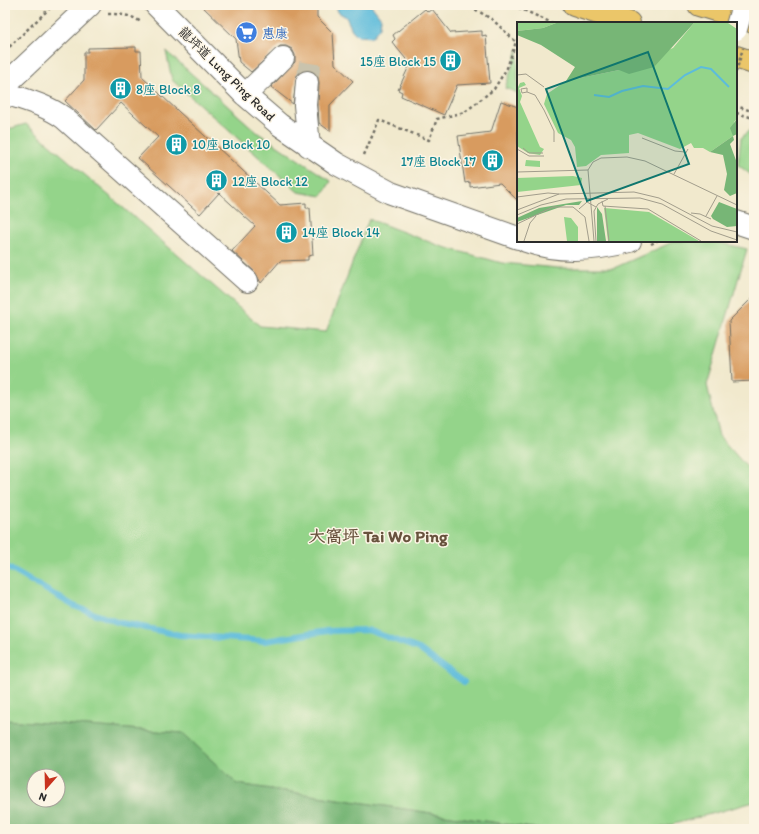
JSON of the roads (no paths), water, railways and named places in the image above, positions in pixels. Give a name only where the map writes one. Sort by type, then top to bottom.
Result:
[{"type":"highway","points":[[574,5],[626,22]]},
{"type":"highway","points":[[699,5],[754,22]]},
{"type":"highway","points":[[737,57],[754,63]]},
{"type":"street","points":[[5,85],[90,5]]},
{"type":"street","name":"龍坪道 Lung Ping Road","points":[[156,5],[245,95],[280,125],[309,146],[337,164],[391,193],[517,238]]},
{"type":"street","points":[[737,26],[743,5]]},
{"type":"street","points":[[245,95],[283,58]]},
{"type":"street","points":[[308,82],[305,105],[309,146]]},
{"type":"street","points":[[5,93],[34,102],[54,111],[64,118],[247,281]]},
{"type":"street","points":[[737,222],[754,228]]},
{"type":"street","points":[[531,242],[566,249],[601,247],[625,242]]},
{"type":"water","points":[[336,5],[371,5],[381,18],[380,27],[372,37],[358,36],[352,30],[346,17],[338,12]]},
{"type":"waterway","points":[[5,566],[74,606],[117,622],[180,635],[265,641],[327,631],[368,630],[419,649],[464,682]]},
{"type":"tunnel","points":[[307,82],[310,63]]},
{"type":"place","name":"惠康","points":[[246,33]]},
{"type":"place","name":"15座 Block 15","points":[[451,61]]},
{"type":"place","name":"8座 Block 8","points":[[121,89]]},
{"type":"place","name":"10座 Block 10","points":[[177,144]]},
{"type":"place","name":"17座 Block 17","points":[[492,161]]},
{"type":"place","name":"12座 Block 12","points":[[217,181]]},
{"type":"place","name":"14座 Block 14","points":[[286,232]]},
{"type":"district","name":"大窩坪 Tai Wo Ping","points":[[378,536]]}]
